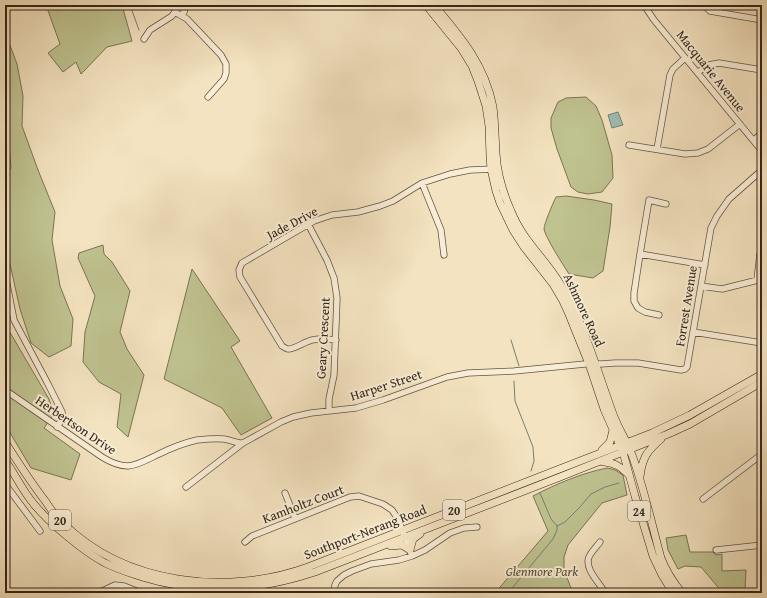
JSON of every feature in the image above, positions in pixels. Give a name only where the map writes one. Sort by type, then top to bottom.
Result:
[{"type":"main road","name":"Ashmore Road","points":[[426,5],[461,48],[472,66],[484,100],[495,169],[503,190],[516,222],[533,249],[553,272],[565,292],[584,334],[592,364],[613,415],[617,430],[640,482],[661,558],[672,580],[682,593]]},
{"type":"main road","name":"Ashmore Road","points":[[434,5],[468,48],[486,83],[494,114],[495,169]]},
{"type":"main road","name":"Southport-Nerang Road","points":[[6,463],[34,504],[58,529],[83,549],[105,563],[123,571],[163,583],[183,587],[236,588],[273,584],[315,572],[381,546],[404,534],[426,529],[600,461],[636,439],[690,415],[762,374]]},
{"type":"main road","name":"Southport-Nerang Road","points":[[5,442],[38,492],[54,513],[63,524],[82,540],[114,559],[141,570],[201,587],[242,582],[293,573],[404,534],[599,453],[668,434],[690,424],[762,382]]},
{"type":"main road","points":[[599,453],[610,442],[617,430],[636,439]]},
{"type":"main road","points":[[640,482],[641,468],[645,456],[654,445],[668,434]]},
{"type":"main road","name":"Ashmore Road","points":[[625,447],[629,476],[634,496],[654,556],[662,575],[673,593]]},
{"type":"main road","points":[[600,461],[618,465],[629,476]]},
{"type":"main road","points":[[411,553],[413,539],[426,529]]},
{"type":"main road","points":[[381,546],[400,544],[404,545],[411,553]]},
{"type":"street","points":[[144,39],[150,30],[180,9],[190,5]]},
{"type":"street","name":"Macquarie Avenue","points":[[644,5],[654,20],[762,151]]},
{"type":"street","points":[[706,5],[710,11],[762,20]]},
{"type":"street","points":[[180,9],[187,19],[221,55],[226,64],[226,76],[208,97]]},
{"type":"street","points":[[657,149],[670,75],[673,69],[685,58]]},
{"type":"street","points":[[699,75],[709,65],[724,63],[762,70]]},
{"type":"street","points":[[629,145],[685,154],[698,153],[708,148],[740,124]]},
{"type":"street","points":[[754,140],[762,134]]},
{"type":"street","name":"Jade Drive","points":[[336,340],[312,340],[287,349],[282,346],[240,277],[239,270],[242,263],[308,224],[332,215],[358,212],[380,206],[393,201],[422,183],[450,174],[470,170],[495,169]]},
{"type":"street","name":"Forrest Avenue","points":[[592,364],[631,363],[680,370],[688,367],[711,228],[717,216],[729,199],[762,170]]},
{"type":"street","points":[[422,183],[441,230],[444,255]]},
{"type":"street","points":[[659,315],[645,312],[638,308],[634,301],[634,293],[649,200],[666,204]]},
{"type":"street","name":"Geary Crescent","points":[[308,224],[327,260],[334,278],[338,298],[334,375],[329,400],[329,411]]},
{"type":"street","points":[[701,286],[722,289],[759,280],[760,254],[762,250]]},
{"type":"street","points":[[640,254],[704,265]]},
{"type":"street","points":[[5,274],[14,320],[62,412],[62,419],[57,427]]},
{"type":"street","points":[[693,332],[762,344]]},
{"type":"street","name":"Harper Street","points":[[186,487],[243,443],[293,417],[311,413],[351,409],[370,404],[453,375],[592,364]]},
{"type":"street","name":"Herbertson Drive","points":[[5,390],[102,457],[119,465],[128,466],[186,443],[206,439],[243,443]]},
{"type":"street","points":[[703,498],[762,454]]},
{"type":"street","points":[[5,484],[40,531]]},
{"type":"street","points":[[285,493],[295,518]]},
{"type":"street","name":"Kamholtz Court","points":[[245,542],[252,536],[295,518],[350,497],[357,496],[383,504],[392,510],[398,519],[411,553]]},
{"type":"street","points":[[334,593],[334,588],[337,581],[352,571],[371,564],[398,560],[411,553],[425,550],[450,533],[464,528],[477,527]]},
{"type":"street","points":[[600,542],[589,556],[587,563],[589,570],[605,593]]},
{"type":"street","points":[[716,550],[762,545]]},
{"type":"street","points":[[98,593],[115,585],[124,586],[142,593]]},
{"type":"street","points":[[5,588],[11,593]]},
{"type":"green space","points":[[46,5],[122,5],[132,41],[107,47],[81,74],[76,62],[63,72],[48,53],[60,44]]},
{"type":"green space","points":[[5,32],[17,64],[23,96],[22,126],[55,212],[52,240],[60,286],[73,319],[71,346],[49,357],[31,343],[20,309],[5,242],[5,176],[11,168],[5,105]]},
{"type":"green space","points":[[586,97],[596,106],[602,120],[612,155],[613,178],[602,192],[588,194],[578,192],[571,187],[551,128],[551,118],[558,102],[566,98]]},
{"type":"green space","points":[[566,196],[612,204],[603,271],[593,278],[569,274],[545,233],[545,223],[556,197]]},
{"type":"green space","points":[[103,245],[104,254],[112,262],[130,291],[120,332],[127,349],[144,375],[128,437],[117,427],[121,394],[99,382],[83,362],[85,332],[95,296],[78,258],[79,253]]},
{"type":"green space","points":[[192,269],[240,341],[231,347],[272,418],[241,435],[222,408],[164,379]]},
{"type":"green space","points":[[5,328],[8,329],[49,399],[54,414],[44,428],[80,454],[71,480],[31,468],[9,431],[5,427]]},
{"type":"green space","name":"Glenmore Park","points":[[607,468],[615,470],[623,475],[627,495],[602,503],[568,545],[564,557],[564,570],[573,593],[495,593],[548,531],[533,496],[569,479]]},
{"type":"green space","points":[[686,535],[690,552],[713,552],[716,555],[722,554],[722,571],[746,570],[746,593],[723,593],[701,567],[685,566],[678,569],[668,550],[666,538]]},
{"type":"water","points":[[618,112],[623,125],[612,128],[608,115]]},
{"type":"waterway","points":[[130,5],[139,30]]},
{"type":"waterway","points":[[511,340],[519,366]]},
{"type":"waterway","points":[[514,381],[515,401],[533,447],[534,461],[531,471]]},
{"type":"waterway","points":[[557,526],[565,522],[591,494],[605,487],[619,483]]},
{"type":"waterway","points":[[508,593],[553,539],[557,530],[557,526],[551,519],[540,493]]}]
